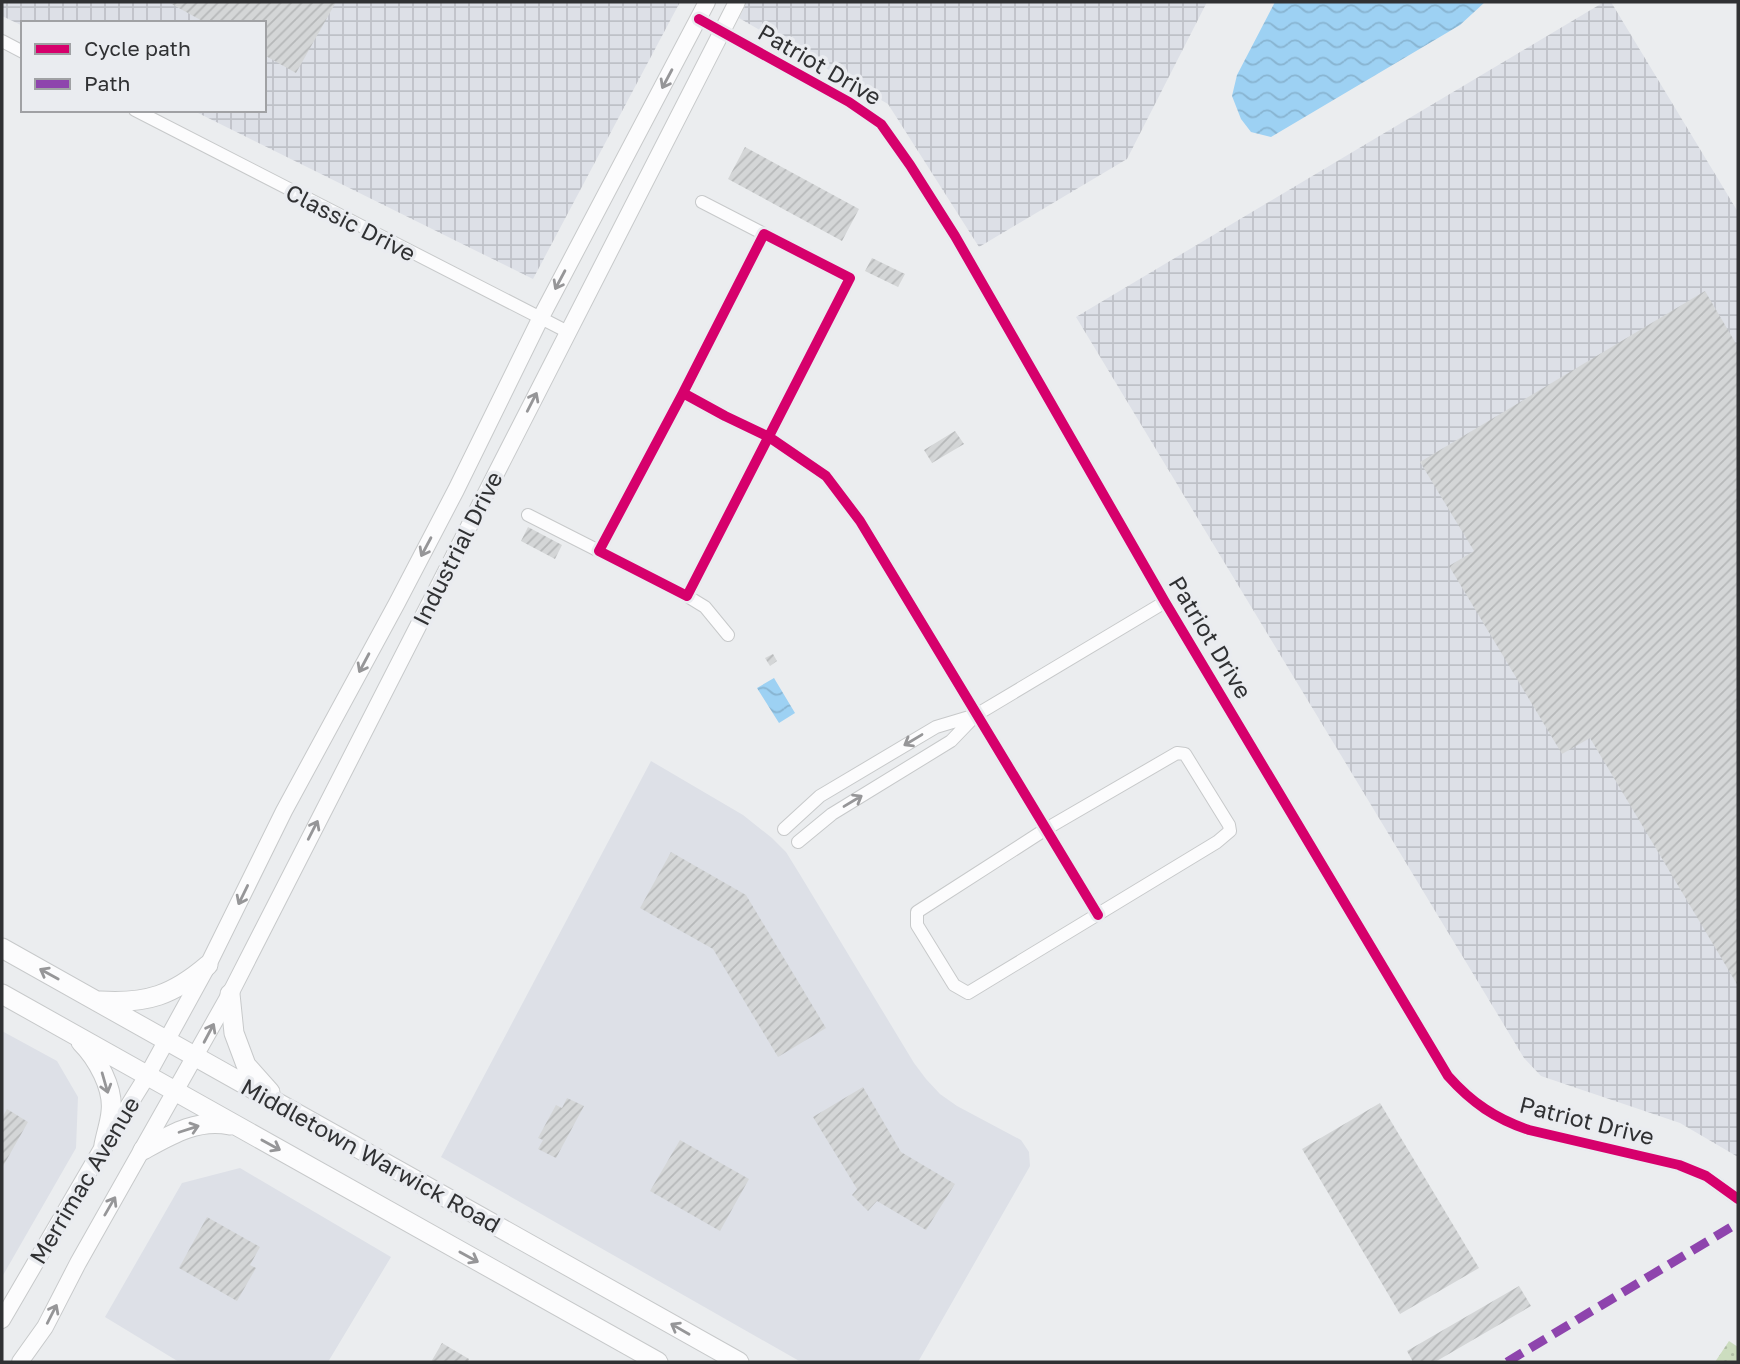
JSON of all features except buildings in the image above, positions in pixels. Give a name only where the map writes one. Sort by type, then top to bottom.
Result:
[{"type":"main road","name":"Middletown Warwick Road","points":[[2,948],[739,1362]]},
{"type":"main road","points":[[96,1001],[126,1003],[151,998],[186,984],[208,965]]},
{"type":"main road","name":"Middletown Warwick Road","points":[[2,994],[658,1362]]},
{"type":"main road","points":[[230,994],[234,1033],[246,1065],[280,1104]]},
{"type":"main road","points":[[70,1032],[92,1053],[104,1076],[112,1109],[104,1145]]},
{"type":"main road","points":[[143,1150],[192,1126],[216,1122],[239,1127]]},
{"type":"street","name":"Industrial Drive","points":[[165,1040],[208,965],[284,811],[456,490],[540,319],[707,2]]},
{"type":"street","name":"Industrial Drive","points":[[174,1091],[230,994],[737,2]]},
{"type":"street","name":"Patriot Drive","points":[[699,19],[849,102],[881,124],[955,236],[1165,602],[1437,1060],[1462,1091],[1491,1115],[1510,1124],[1679,1165],[1706,1176],[1738,1199]]},
{"type":"street","points":[[2,41],[21,51]]},
{"type":"street","name":"Classic Drive","points":[[139,112],[568,332]]},
{"type":"street","points":[[687,596],[849,278],[702,202]]},
{"type":"street","points":[[599,551],[764,234]]},
{"type":"street","points":[[683,393],[769,436],[826,476],[847,502],[1098,915]]},
{"type":"street","points":[[528,515],[687,596],[705,607],[728,635]]},
{"type":"street","points":[[784,829],[820,796],[913,740],[936,727],[976,715],[1165,602]]},
{"type":"street","points":[[798,842],[832,814],[951,741],[976,715]]},
{"type":"street","points":[[1177,753],[1185,754],[1194,765],[1230,831],[1217,842],[968,993],[954,985],[917,925],[917,912],[1046,829],[1177,753]]},
{"type":"street","name":"Merrimac Avenue","points":[[2,1320],[147,1076],[165,1040]]},
{"type":"street","name":"Merrimac Avenue","points":[[20,1362],[45,1327],[174,1091]]},
{"type":"shaded area","points":[[2,2],[680,2],[533,279],[196,112],[266,112],[266,21],[21,21],[21,25],[2,16]]},
{"type":"shaded area","points":[[747,2],[1207,2],[1127,159],[979,247],[888,104],[739,18]]},
{"type":"shaded area","points":[[1604,2],[1611,2],[1738,212],[1738,1157],[1680,1123],[1541,1076],[1524,1058],[1076,317]]},
{"type":"shaded area","points":[[651,761],[743,815],[786,852],[926,1079],[940,1094],[957,1106],[1021,1140],[1029,1152],[1030,1166],[918,1362],[801,1362],[441,1157]]},
{"type":"shaded area","points":[[2,1031],[57,1061],[78,1097],[76,1148],[2,1277]]},
{"type":"shaded area","points":[[240,1168],[391,1257],[328,1362],[179,1362],[105,1317],[182,1183]]},
{"type":"green space","points":[[1729,1341],[1738,1347],[1738,1362],[1715,1362]]},
{"type":"water","points":[[1275,2],[1485,2],[1460,25],[1271,137],[1251,132],[1241,119],[1232,96],[1237,75]]},
{"type":"water","points":[[774,678],[795,713],[779,723],[757,688]]},
{"type":"marked path","points":[[1507,1362],[1738,1223]]},
{"type":"cycle path","points":[[699,19],[849,102],[881,124],[955,236],[1165,602],[1448,1076],[1485,1109],[1517,1126],[1679,1165],[1706,1176],[1738,1199]]},
{"type":"cycle path","points":[[683,393],[764,234],[850,278],[687,596],[599,551],[683,393],[725,416],[769,437],[826,476],[860,521],[1098,915]]}]
